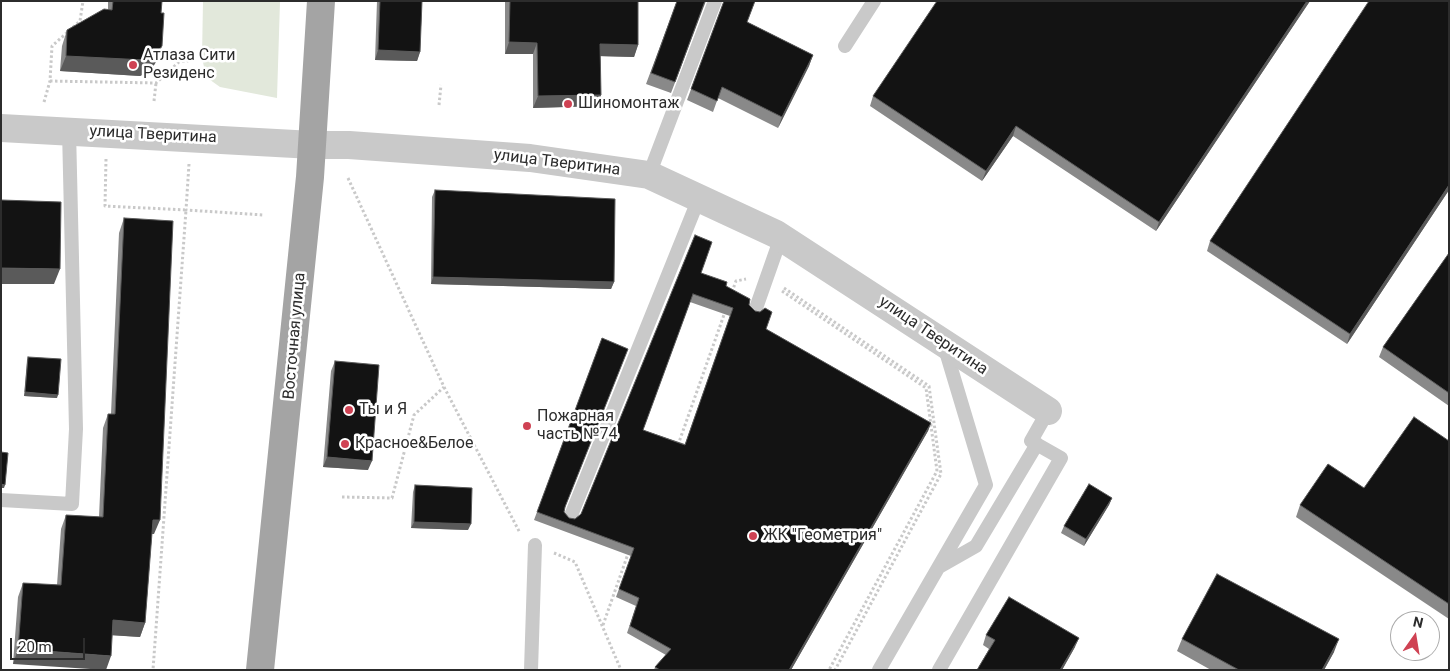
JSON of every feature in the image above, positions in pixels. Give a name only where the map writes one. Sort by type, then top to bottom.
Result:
[{"type":"main road","name":"Восточная улица","points":[[260,670],[281,481],[313,145],[321,1]]},
{"type":"street","name":"улица Тверитина","points":[[1,128],[69,130],[313,145],[349,145],[530,158],[649,175],[781,237],[1048,412]]},
{"type":"lane","points":[[649,175],[715,1]]},
{"type":"lane","points":[[844,46],[874,1]]},
{"type":"lane","points":[[1,500],[72,504],[76,429],[69,130]]},
{"type":"lane","points":[[570,518],[699,198]]},
{"type":"lane","points":[[755,311],[781,237]]},
{"type":"lane","points":[[879,670],[986,485],[943,342]]},
{"type":"lane","points":[[939,670],[1061,458],[1031,441],[1048,412]]},
{"type":"lane","points":[[938,567],[976,546],[1037,444]]},
{"type":"lane","points":[[531,670],[535,544]]},
{"type":"path","points":[[44,102],[50,81],[52,46],[80,21],[84,1]]},
{"type":"path","points":[[154,101],[156,83],[179,62],[194,60]]},
{"type":"path","points":[[50,81],[156,83]]},
{"type":"path","points":[[439,105],[441,85]]},
{"type":"path","points":[[106,153],[105,206],[264,216]]},
{"type":"path","points":[[153,670],[190,157]]},
{"type":"path","points":[[348,178],[444,387],[523,539],[575,562],[621,670]]},
{"type":"path","points":[[730,299],[736,281],[761,277],[767,278],[929,386],[941,474],[835,670]]},
{"type":"path","points":[[767,278],[926,388],[937,471],[829,670]]},
{"type":"path","points":[[672,445],[677,449],[726,309]]},
{"type":"path","points":[[342,497],[392,498],[414,415],[444,387]]},
{"type":"path","points":[[602,625],[631,543]]},
{"type":"shaded area","points":[[203,1],[280,1],[277,98],[220,87],[206,77],[202,57]]},
{"type":"building","points":[[113,1],[162,1],[161,13],[164,13],[162,46],[155,55],[145,60],[66,56],[67,30],[104,9],[112,10]]},
{"type":"building","points":[[380,1],[422,1],[420,52],[378,50]]},
{"type":"building","points":[[510,1],[638,1],[638,45],[600,44],[601,95],[538,96],[537,43],[509,42]]},
{"type":"building","points":[[677,1],[705,1],[675,82],[651,73]]},
{"type":"building","points":[[724,1],[755,1],[747,22],[813,55],[782,117],[722,87],[717,101],[691,89]]},
{"type":"building","points":[[937,1],[1307,1],[1159,222],[1016,126],[986,171],[873,96]]},
{"type":"building","points":[[1369,1],[1449,1],[1449,185],[1350,334],[1210,241]]},
{"type":"building","points":[[435,190],[615,199],[614,282],[433,277]]},
{"type":"building","points":[[1,200],[61,202],[60,269],[1,268]]},
{"type":"building","points":[[124,218],[173,221],[160,520],[153,520],[145,623],[113,620],[111,656],[18,649],[23,583],[61,585],[66,515],[103,517],[108,414],[115,414]]},
{"type":"building","name":"ЖК \"Геометрия\"","points":[[695,235],[712,242],[701,273],[727,282],[726,286],[750,299],[749,305],[755,311],[760,312],[765,308],[772,312],[766,329],[931,423],[789,670],[660,670],[655,667],[671,649],[630,626],[639,598],[619,589],[634,548],[537,512],[602,338],[628,349],[565,507],[564,512],[569,518],[575,519],[581,514]],"holes":[[[693,294],[733,308],[685,445],[643,430]]]},
{"type":"building","points":[[1449,253],[1449,393],[1383,347]]},
{"type":"building","points":[[28,357],[61,359],[58,395],[25,392]]},
{"type":"building","points":[[335,361],[379,365],[372,461],[327,457]]},
{"type":"building","points":[[1414,417],[1449,441],[1449,604],[1300,505],[1328,464],[1364,488]]},
{"type":"building","points":[[1,452],[8,453],[5,485],[1,484]]},
{"type":"building","points":[[1089,484],[1112,498],[1086,539],[1064,526]]},
{"type":"building","points":[[415,485],[472,488],[471,524],[414,522]]},
{"type":"building","points":[[1217,574],[1339,639],[1322,670],[1239,670],[1182,639]]},
{"type":"building","points":[[1009,597],[1079,638],[1060,670],[977,670],[995,640],[986,635]]},
{"type":"place","name":"Атлаза Сити Резиденс","points":[[133,65]]},
{"type":"place","name":"Шиномонтаж","points":[[568,104]]},
{"type":"place","name":"Ты и Я","points":[[349,410]]},
{"type":"place","name":"Пожарная часть №74","points":[[527,426]]},
{"type":"place","name":"Красное&Белое","points":[[345,444]]},
{"type":"place","name":"ЖК \"Геометрия\"","points":[[753,536]]}]
